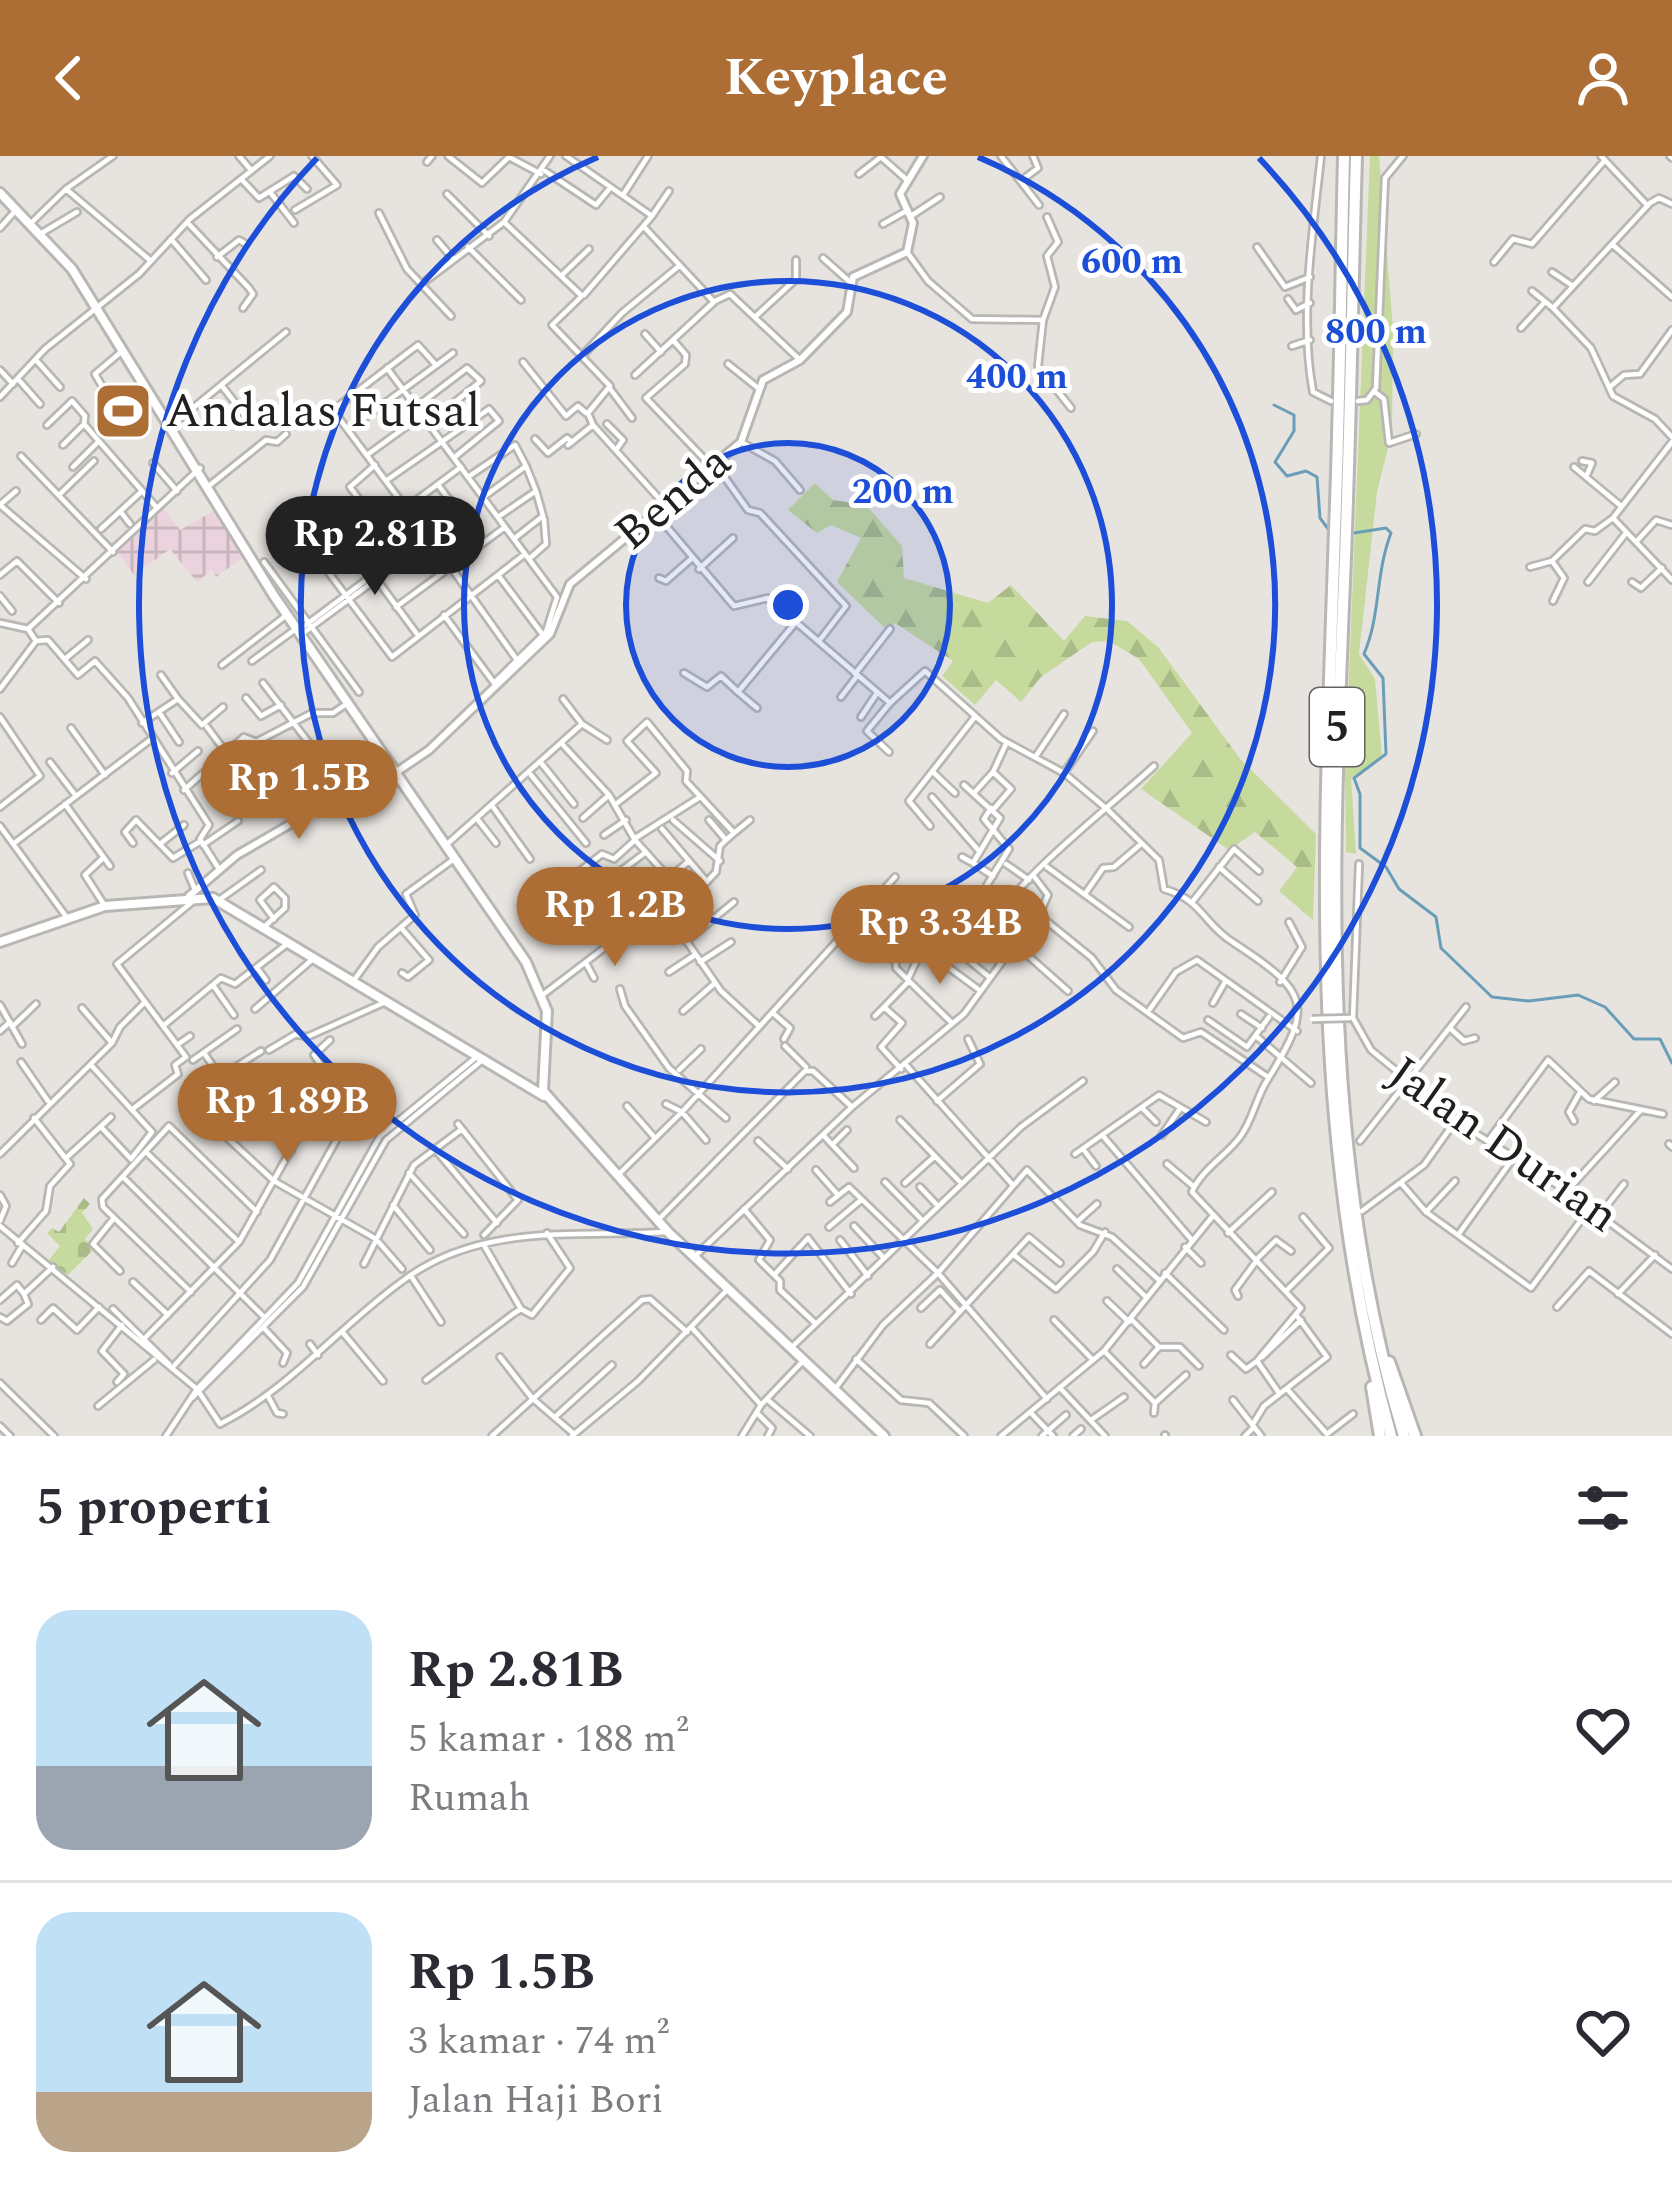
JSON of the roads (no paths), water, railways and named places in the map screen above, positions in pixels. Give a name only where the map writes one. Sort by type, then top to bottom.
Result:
[{"type":"highway","name":"5","points":[[1344,156],[1327,700],[1324,992],[1333,1138],[1366,1342],[1391,1436]]},
{"type":"highway","name":"5","points":[[1356,156],[1336,768],[1335,992],[1343,1136],[1375,1326],[1404,1436]]},
{"type":"highway","points":[[1375,1326],[1415,1436]]},
{"type":"highway","points":[[1366,1342],[1380,1436]]},
{"type":"main road","points":[[0,194],[72,269],[299,631],[396,768],[544,994],[547,1019],[541,1081],[550,1100],[693,1258],[884,1436]]},
{"type":"main road","points":[[0,942],[65,915],[105,905],[195,894],[220,900],[383,1004],[550,1100]]},
{"type":"street","points":[[30,224],[66,189],[113,156]]},
{"type":"street","points":[[239,156],[252,172]]},
{"type":"street","points":[[0,397],[35,358],[151,261],[187,222],[270,156]]},
{"type":"street","points":[[295,211],[337,185],[312,156]]},
{"type":"street","points":[[448,156],[482,183],[509,157],[596,206],[610,188]]},
{"type":"street","points":[[424,283],[504,222],[550,156]]},
{"type":"street","points":[[566,156],[652,216]]},
{"type":"street","points":[[622,195],[648,156]]},
{"type":"street","points":[[923,156],[900,194],[909,213],[907,252],[928,281],[972,320],[1042,320]]},
{"type":"street","points":[[1001,156],[1039,206]]},
{"type":"street","points":[[1034,156],[1036,171]]},
{"type":"street","points":[[1321,156],[1310,277],[1310,340],[1313,392],[1330,401]]},
{"type":"street","points":[[1375,392],[1385,178],[1403,156]]},
{"type":"street","points":[[860,174],[881,157],[908,180]]},
{"type":"street","points":[[1494,262],[1513,239],[1532,244],[1603,158],[1647,205]]},
{"type":"street","points":[[1022,180],[1049,163]]},
{"type":"street","points":[[243,181],[256,197],[294,176],[308,189]]},
{"type":"street","points":[[66,189],[151,261]]},
{"type":"street","points":[[632,418],[552,325],[645,228],[669,191]]},
{"type":"street","points":[[270,192],[294,223]]},
{"type":"street","points":[[447,194],[489,236]]},
{"type":"street","points":[[883,224],[940,197]]},
{"type":"street","points":[[1553,308],[1647,205],[1659,198],[1670,200]]},
{"type":"street","points":[[0,228],[16,210]]},
{"type":"street","points":[[40,234],[77,212]]},
{"type":"street","points":[[379,213],[394,250],[451,316]]},
{"type":"street","points":[[1047,217],[1058,242],[1047,256],[1055,286],[1042,320],[1038,366],[1071,408]]},
{"type":"street","points":[[187,222],[253,294],[243,308]]},
{"type":"street","points":[[504,222],[582,296]]},
{"type":"street","points":[[645,228],[714,302]]},
{"type":"street","points":[[171,239],[206,280]]},
{"type":"street","points":[[217,257],[239,240],[246,244]]},
{"type":"street","points":[[437,240],[453,259]]},
{"type":"street","points":[[1612,245],[1672,297]]},
{"type":"street","points":[[468,247],[520,300]]},
{"type":"street","points":[[561,276],[589,248]]},
{"type":"street","points":[[1258,248],[1285,287],[1310,277]]},
{"type":"street","points":[[824,258],[850,282],[907,252]]},
{"type":"street","points":[[755,317],[796,279],[796,260]]},
{"type":"street","points":[[580,357],[622,313],[680,266]]},
{"type":"street","points":[[1552,272],[1573,286]]},
{"type":"street","name":"Benda","points":[[195,894],[219,868],[429,750],[550,634],[570,584],[741,442],[758,388],[800,360],[848,312],[850,282]]},
{"type":"street","points":[[1530,567],[1552,561],[1585,529],[1595,531],[1613,518],[1672,440],[1655,419],[1620,403],[1591,348],[1532,291]]},
{"type":"street","points":[[635,375],[714,302],[730,294],[800,360]]},
{"type":"street","points":[[1288,298],[1295,310],[1310,303]]},
{"type":"street","points":[[1521,328],[1545,302]]},
{"type":"street","points":[[1611,386],[1624,375],[1637,376],[1672,331]]},
{"type":"street","points":[[171,426],[286,332]]},
{"type":"street","points":[[646,334],[661,352]]},
{"type":"street","points":[[673,340],[686,356],[685,364],[646,398],[712,465],[748,510],[760,513],[846,606],[819,641]]},
{"type":"street","points":[[1292,346],[1310,340]]},
{"type":"street","points":[[436,365],[421,344],[333,410],[517,660]]},
{"type":"street","points":[[106,393],[95,374],[121,352]]},
{"type":"street","points":[[349,429],[452,353]]},
{"type":"street","points":[[35,358],[60,387]]},
{"type":"street","points":[[524,362],[566,416],[578,406],[588,413],[664,504]]},
{"type":"street","points":[[728,364],[758,388]]},
{"type":"street","points":[[387,368],[557,597],[542,635],[492,686],[444,615]]},
{"type":"street","points":[[416,406],[467,368],[482,381],[429,423]]},
{"type":"street","points":[[0,370],[40,404]]},
{"type":"street","points":[[221,386],[247,418]]},
{"type":"street","points":[[588,413],[611,390]]},
{"type":"street","points":[[1358,401],[1375,392]]},
{"type":"street","points":[[1375,392],[1384,399],[1389,442],[1415,434]]},
{"type":"street","points":[[47,425],[72,401],[85,416],[84,424],[63,445]]},
{"type":"street","points":[[387,480],[482,409],[499,419],[454,458]]},
{"type":"street","points":[[368,455],[422,415]]},
{"type":"street","points":[[84,424],[158,509]]},
{"type":"street","points":[[535,439],[548,453],[567,438],[570,444],[593,424]]},
{"type":"street","points":[[607,424],[623,440],[616,450]]},
{"type":"street","points":[[210,485],[266,440],[278,442],[286,434]]},
{"type":"street","points":[[73,467],[99,441]]},
{"type":"street","points":[[741,442],[775,461],[800,490]]},
{"type":"street","points":[[417,634],[323,511],[298,530],[392,657],[498,574],[546,544],[536,491],[514,444],[468,477]]},
{"type":"street","points":[[21,456],[113,552]]},
{"type":"street","points":[[58,495],[94,461]]},
{"type":"street","points":[[1582,461],[1592,463],[1586,476]]},
{"type":"street","points":[[153,464],[177,490]]},
{"type":"street","points":[[376,465],[350,487],[380,527]]},
{"type":"street","points":[[483,497],[526,466]]},
{"type":"street","points":[[352,548],[461,467]]},
{"type":"street","points":[[1574,467],[1622,506]]},
{"type":"street","points":[[28,629],[200,468]]},
{"type":"street","points":[[438,484],[482,544]]},
{"type":"street","points":[[16,491],[1,504],[86,579]]},
{"type":"street","points":[[101,529],[142,491]]},
{"type":"street","points":[[498,518],[536,491]]},
{"type":"street","points":[[120,512],[130,524]]},
{"type":"street","points":[[655,512],[734,606],[768,598],[890,703]]},
{"type":"street","points":[[514,538],[543,516]]},
{"type":"street","points":[[1613,518],[1672,580]]},
{"type":"street","points":[[1636,542],[1656,520],[1672,525]]},
{"type":"street","points":[[396,607],[505,527]]},
{"type":"street","points":[[1588,582],[1626,533]]},
{"type":"street","points":[[251,661],[311,624],[429,537]]},
{"type":"street","points":[[699,569],[733,538]]},
{"type":"street","points":[[659,578],[666,581],[691,559]]},
{"type":"street","points":[[0,574],[16,560],[58,603]]},
{"type":"street","points":[[1552,561],[1564,578],[1553,601]]},
{"type":"street","points":[[265,562],[359,692]]},
{"type":"street","points":[[1632,582],[1641,588],[1662,568]]},
{"type":"street","points":[[498,574],[542,635]]},
{"type":"street","points":[[0,596],[12,611]]},
{"type":"street","points":[[222,665],[288,614]]},
{"type":"street","points":[[738,692],[796,622]]},
{"type":"street","points":[[0,624],[28,629],[36,640]]},
{"type":"street","points":[[841,697],[890,629]]},
{"type":"street","points":[[36,640],[49,640],[78,675],[96,662],[128,698],[150,740],[208,825],[202,843]]},
{"type":"street","points":[[0,689],[36,640]]},
{"type":"street","points":[[65,658],[88,640]]},
{"type":"street","points":[[890,752],[867,731],[925,671],[974,718],[1007,743],[1064,773],[1108,810],[1162,864],[1164,889],[1193,901],[1218,933],[1300,1001],[1297,1031],[1283,1059],[1268,1077],[1250,1116],[1193,1186],[1193,1196],[1301,1308],[1299,1318],[1246,1369],[1231,1354]]},
{"type":"street","points":[[684,673],[707,687],[721,676],[757,708]]},
{"type":"street","points":[[161,676],[202,725],[223,707]]},
{"type":"street","points":[[263,683],[319,756]]},
{"type":"street","points":[[861,716],[877,693]]},
{"type":"street","points":[[245,698],[261,716],[281,705]]},
{"type":"street","points":[[563,699],[582,724],[608,740]]},
{"type":"street","points":[[142,723],[178,700]]},
{"type":"street","points":[[184,790],[244,737],[256,742],[348,703]]},
{"type":"street","points":[[159,712],[178,742]]},
{"type":"street","points":[[1036,756],[1064,714]]},
{"type":"street","points":[[0,717],[40,776],[0,807]]},
{"type":"street","points":[[930,826],[909,801],[974,718]]},
{"type":"street","points":[[616,804],[656,773],[627,740],[645,722],[734,833]]},
{"type":"street","points":[[445,846],[582,724]]},
{"type":"street","points":[[71,728],[104,775]]},
{"type":"street","points":[[207,728],[225,752]]},
{"type":"street","points":[[1064,773],[1094,730]]},
{"type":"street","points":[[13,844],[150,740]]},
{"type":"street","points":[[974,793],[993,772],[1007,743]]},
{"type":"street","points":[[563,745],[609,795],[635,839],[687,898]]},
{"type":"street","points":[[172,773],[198,751]]},
{"type":"street","points":[[50,762],[76,796]]},
{"type":"street","points":[[542,764],[574,804]]},
{"type":"street","points":[[974,961],[1031,877],[1154,766]]},
{"type":"street","points":[[933,772],[955,793]]},
{"type":"street","points":[[993,772],[1020,796]]},
{"type":"street","points":[[530,773],[586,842]]},
{"type":"street","points":[[964,784],[1000,819],[973,862]]},
{"type":"street","points":[[987,885],[1009,849],[984,819],[1011,789]]},
{"type":"street","points":[[583,818],[609,795]]},
{"type":"street","points":[[576,874],[602,854],[614,859],[635,839],[700,796]]},
{"type":"street","points":[[932,797],[980,851]]},
{"type":"street","points":[[65,804],[110,866]]},
{"type":"street","points":[[493,807],[530,859]]},
{"type":"street","points":[[133,843],[125,832],[136,820],[174,858],[238,821]]},
{"type":"street","points":[[478,820],[496,842]]},
{"type":"street","points":[[604,836],[626,820]]},
{"type":"street","points":[[673,820],[719,861]]},
{"type":"street","points":[[709,820],[726,840]]},
{"type":"street","points":[[544,994],[629,929],[707,882],[719,861],[720,846],[750,820]]},
{"type":"street","points":[[160,844],[184,825]]},
{"type":"street","points":[[0,826],[65,915]]},
{"type":"street","points":[[662,829],[707,882]]},
{"type":"street","points":[[202,843],[219,868]]},
{"type":"street","points":[[1084,895],[1103,868],[1114,867],[1141,844]]},
{"type":"street","points":[[1193,901],[1238,849],[1259,871]]},
{"type":"street","points":[[578,903],[646,852]]},
{"type":"street","points":[[962,856],[993,876]]},
{"type":"street","points":[[104,857],[85,874],[105,905]]},
{"type":"street","points":[[352,983],[378,946],[403,930],[415,912],[406,894],[454,859]]},
{"type":"street","points":[[670,877],[689,861]]},
{"type":"street","points":[[1006,864],[1031,877],[1048,895],[1039,915],[1092,958],[1116,990],[1183,1038],[1201,1032],[1268,1077]]},
{"type":"street","name":"Jalan Durian","points":[[1359,864],[1352,1018],[1371,1050],[1456,1120],[1567,1191],[1672,1269]]},
{"type":"street","points":[[1046,866],[1129,927]]},
{"type":"street","points":[[1219,867],[1258,901]]},
{"type":"street","points":[[220,900],[261,870]]},
{"type":"street","points":[[188,873],[195,894],[117,964],[190,1058]]},
{"type":"street","points":[[616,1177],[761,1028],[895,877]]},
{"type":"street","points":[[265,927],[274,920],[286,902],[274,886],[260,900],[274,920]]},
{"type":"street","points":[[686,941],[734,902]]},
{"type":"street","points":[[665,910],[715,983],[761,1028]]},
{"type":"street","points":[[973,912],[996,925],[1068,991]]},
{"type":"street","points":[[922,922],[988,976]]},
{"type":"street","points":[[1280,982],[1302,947],[1289,922]]},
{"type":"street","points":[[402,973],[408,977],[429,959],[403,930]]},
{"type":"street","points":[[880,941],[896,953],[896,968],[953,1024]]},
{"type":"street","points":[[163,1026],[221,978],[235,984],[289,942]]},
{"type":"street","points":[[700,962],[731,942]]},
{"type":"street","points":[[693,1258],[852,1107],[953,1024],[1015,944]]},
{"type":"street","points":[[992,945],[1004,956]]},
{"type":"street","points":[[875,1016],[908,980],[924,948],[980,990]]},
{"type":"street","points":[[669,973],[694,955]]},
{"type":"street","points":[[255,1010],[314,958]]},
{"type":"street","points":[[1149,1010],[1175,973],[1196,960],[1297,1031]]},
{"type":"street","points":[[586,965],[594,978]]},
{"type":"street","points":[[256,968],[266,980]]},
{"type":"street","points":[[1213,1003],[1225,982]]},
{"type":"street","points":[[683,1011],[715,983]]},
{"type":"street","points":[[213,985],[234,1015]]},
{"type":"street","points":[[620,989],[626,1006],[669,1067],[679,1071],[726,1118]]},
{"type":"street","points":[[0,1031],[36,1004]]},
{"type":"street","points":[[0,1154],[49,1101],[91,1065],[144,1004]]},
{"type":"street","points":[[220,1077],[294,1035],[307,1037],[383,1004]]},
{"type":"street","points":[[0,1005],[22,1044]]},
{"type":"street","points":[[884,1007],[902,1024],[881,1047],[1012,1184]]},
{"type":"street","points":[[1360,1141],[1408,1083],[1430,1046],[1452,1030],[1466,1007]]},
{"type":"street","points":[[82,1008],[112,1043]]},
{"type":"street","points":[[774,1014],[790,1028],[784,1043],[852,1107]]},
{"type":"street","points":[[1241,1014],[1262,1028]]},
{"type":"street","points":[[1208,1021],[1246,1047],[1269,1017]]},
{"type":"street","points":[[1298,1019],[1352,1018]]},
{"type":"street","points":[[134,1108],[178,1074],[175,1065],[204,1053],[237,1029]]},
{"type":"street","points":[[1452,1030],[1465,1041],[1474,1038]]},
{"type":"street","points":[[178,1046],[190,1036]]},
{"type":"street","points":[[1256,1036],[1311,1083]]},
{"type":"street","points":[[330,1040],[314,1054],[333,1082]]},
{"type":"street","points":[[937,1101],[980,1064],[968,1040]]},
{"type":"street","points":[[679,1071],[700,1049]]},
{"type":"street","points":[[204,1053],[241,1103],[291,1150]]},
{"type":"street","points":[[166,1436],[173,1417],[303,1287],[390,1130],[477,1060]]},
{"type":"street","points":[[1488,1141],[1550,1061],[1579,1094],[1663,1114]]},
{"type":"street","points":[[21,1062],[49,1101]]},
{"type":"street","points":[[91,1065],[152,1132],[135,1158],[126,1156],[101,1127]]},
{"type":"street","points":[[266,1127],[324,1091],[349,1069]]},
{"type":"street","points":[[657,1221],[808,1069]]},
{"type":"street","points":[[241,1103],[279,1078]]},
{"type":"street","points":[[789,1350],[988,1158],[1083,1081]]},
{"type":"street","points":[[1594,1101],[1615,1082]]},
{"type":"street","points":[[144,1340],[239,1242],[324,1091]]},
{"type":"street","points":[[1574,1121],[1569,1112],[1579,1094]]},
{"type":"street","points":[[1075,1154],[1125,1124],[1160,1095],[1179,1110]]},
{"type":"street","points":[[171,1366],[270,1260],[353,1110],[366,1099]]},
{"type":"street","points":[[665,1104],[682,1112],[706,1140]]},
{"type":"street","points":[[628,1106],[655,1138]]},
{"type":"street","points":[[1162,1135],[1186,1106],[1206,1122]]},
{"type":"street","points":[[1142,1108],[1156,1122]]},
{"type":"street","points":[[1567,1191],[1641,1110]]},
{"type":"street","points":[[12,1263],[20,1244],[48,1208],[50,1186],[70,1164],[34,1117]]},
{"type":"street","points":[[66,1158],[111,1117]]},
{"type":"street","points":[[900,1120],[962,1184]]},
{"type":"street","points":[[1362,1211],[1430,1159],[1456,1120]]},
{"type":"street","points":[[191,1292],[114,1218],[102,1199],[169,1126],[257,1212]]},
{"type":"street","points":[[364,1264],[410,1173],[460,1127],[517,1196],[516,1204],[484,1235]]},
{"type":"street","points":[[219,1130],[274,1181],[376,1239],[401,1269]]},
{"type":"street","points":[[832,1144],[847,1130]]},
{"type":"street","points":[[824,1136],[854,1168]]},
{"type":"street","points":[[1103,1136],[1191,1239]]},
{"type":"street","points":[[0,1139],[8,1146]]},
{"type":"street","points":[[758,1141],[788,1169]]},
{"type":"street","points":[[435,1148],[496,1223]]},
{"type":"street","points":[[1083,1149],[1096,1166]]},
{"type":"street","points":[[146,1152],[239,1242]]},
{"type":"street","points":[[905,1183],[935,1156]]},
{"type":"street","points":[[1458,1235],[1514,1157]]},
{"type":"street","points":[[1167,1164],[1193,1186]]},
{"type":"street","points":[[817,1170],[838,1195]]},
{"type":"street","points":[[834,1390],[856,1359],[938,1273],[1012,1184],[1031,1171],[1078,1221],[1089,1230],[1105,1232],[1159,1280]]},
{"type":"street","points":[[410,1173],[464,1234]]},
{"type":"street","points":[[123,1177],[265,1322],[287,1353],[283,1364]]},
{"type":"street","points":[[1426,1213],[1456,1180]]},
{"type":"street","points":[[885,1182],[922,1221]]},
{"type":"street","points":[[1401,1183],[1426,1213],[1531,1288],[1590,1208]]},
{"type":"street","points":[[1600,1214],[1624,1184]]},
{"type":"street","points":[[830,1202],[849,1187],[968,1305],[1047,1399]]},
{"type":"street","points":[[920,1187],[938,1206]]},
{"type":"street","points":[[1228,1233],[1272,1192]]},
{"type":"street","points":[[0,1195],[6,1206],[0,1224],[171,1366]]},
{"type":"street","points":[[829,1227],[861,1200]]},
{"type":"street","points":[[1078,1221],[1097,1204]]},
{"type":"street","points":[[393,1205],[430,1250]]},
{"type":"street","points":[[743,1209],[770,1240],[758,1257],[780,1290],[816,1324]]},
{"type":"street","points":[[1001,1436],[1104,1351],[1212,1217]]},
{"type":"street","points":[[1286,1291],[1329,1248],[1303,1217]]},
{"type":"street","points":[[114,1218],[94,1244],[120,1271]]},
{"type":"street","points":[[854,1226],[884,1259]]},
{"type":"street","points":[[1276,1229],[1277,1240],[1291,1251]]},
{"type":"street","points":[[113,1309],[199,1391],[211,1407],[209,1416],[220,1424],[268,1396],[410,1276],[484,1245],[547,1232],[668,1232]]},
{"type":"street","points":[[484,1245],[521,1309],[532,1316],[569,1268],[547,1232]]},
{"type":"street","points":[[1014,1255],[1056,1289],[1093,1252],[1105,1232]]},
{"type":"street","points":[[930,1344],[1029,1237],[1060,1263]]},
{"type":"street","points":[[774,1275],[808,1238],[851,1294]]},
{"type":"street","points":[[840,1240],[868,1276]]},
{"type":"street","points":[[1238,1296],[1235,1290],[1277,1240]]},
{"type":"street","points":[[1185,1247],[1201,1263]]},
{"type":"street","points":[[1618,1294],[1655,1255]]},
{"type":"street","points":[[24,1294],[53,1267]]},
{"type":"street","points":[[1117,1269],[1147,1298]]},
{"type":"street","points":[[1557,1307],[1584,1272],[1594,1273],[1672,1334]]},
{"type":"street","points":[[1165,1273],[1224,1330]]},
{"type":"street","points":[[410,1276],[441,1322]]},
{"type":"street","points":[[133,1282],[168,1316]]},
{"type":"street","points":[[0,1300],[17,1285],[28,1304],[7,1322],[0,1317]]},
{"type":"street","points":[[921,1308],[940,1290],[960,1312]]},
{"type":"street","points":[[500,1358],[532,1398],[573,1435],[726,1291]]},
{"type":"street","points":[[492,1436],[642,1300],[650,1299],[689,1330],[761,1405],[810,1436]]},
{"type":"street","points":[[1107,1300],[1159,1347],[1180,1347],[1199,1366]]},
{"type":"street","points":[[40,1320],[53,1308],[76,1330],[99,1307]]},
{"type":"street","points":[[426,1380],[473,1340],[521,1309]]},
{"type":"street","points":[[1245,1436],[1279,1393],[1324,1361],[1328,1352],[1299,1318]]},
{"type":"street","points":[[1054,1320],[1094,1360]]},
{"type":"street","points":[[117,1382],[124,1374],[102,1351],[122,1325]]},
{"type":"street","points":[[344,1334],[383,1381]]},
{"type":"street","points":[[310,1345],[318,1355]]},
{"type":"street","points":[[1144,1364],[1159,1347]]},
{"type":"street","points":[[1104,1351],[1155,1403]]},
{"type":"street","points":[[98,1406],[156,1358]]},
{"type":"street","points":[[856,1359],[901,1400],[929,1403],[964,1436]]},
{"type":"street","points":[[1260,1359],[1279,1393]]},
{"type":"street","points":[[742,1436],[761,1405],[802,1362]]},
{"type":"street","points":[[555,1417],[613,1365]]},
{"type":"street","points":[[1154,1413],[1155,1403],[1186,1375]]},
{"type":"street","points":[[0,1383],[54,1436]]},
{"type":"street","points":[[1060,1388],[1105,1436]]},
{"type":"street","points":[[1287,1388],[1326,1433],[1335,1433],[1353,1414]]},
{"type":"street","points":[[268,1396],[277,1413],[283,1414]]},
{"type":"street","points":[[1090,1421],[1124,1397]]},
{"type":"street","points":[[1233,1400],[1261,1436]]},
{"type":"street","points":[[761,1405],[772,1428],[768,1436]]},
{"type":"street","points":[[1030,1412],[1048,1434],[1066,1415]]},
{"type":"street","points":[[0,1426],[10,1436]]},
{"type":"street","points":[[1073,1436],[1081,1429]]},
{"type":"waterway","points":[[1274,405],[1294,415],[1294,431],[1275,462],[1287,476],[1306,471],[1317,477],[1320,518],[1329,530]]},
{"type":"waterway","points":[[1354,533],[1386,528],[1391,533],[1364,654],[1383,678],[1386,754],[1354,778],[1360,794],[1360,848],[1386,867],[1399,889],[1436,917],[1441,948],[1492,997],[1529,1001],[1578,995],[1605,1007],[1634,1039],[1660,1039],[1672,1063]]},
{"type":"place","name":"Andalas Futsal","points":[[123,411]]}]
